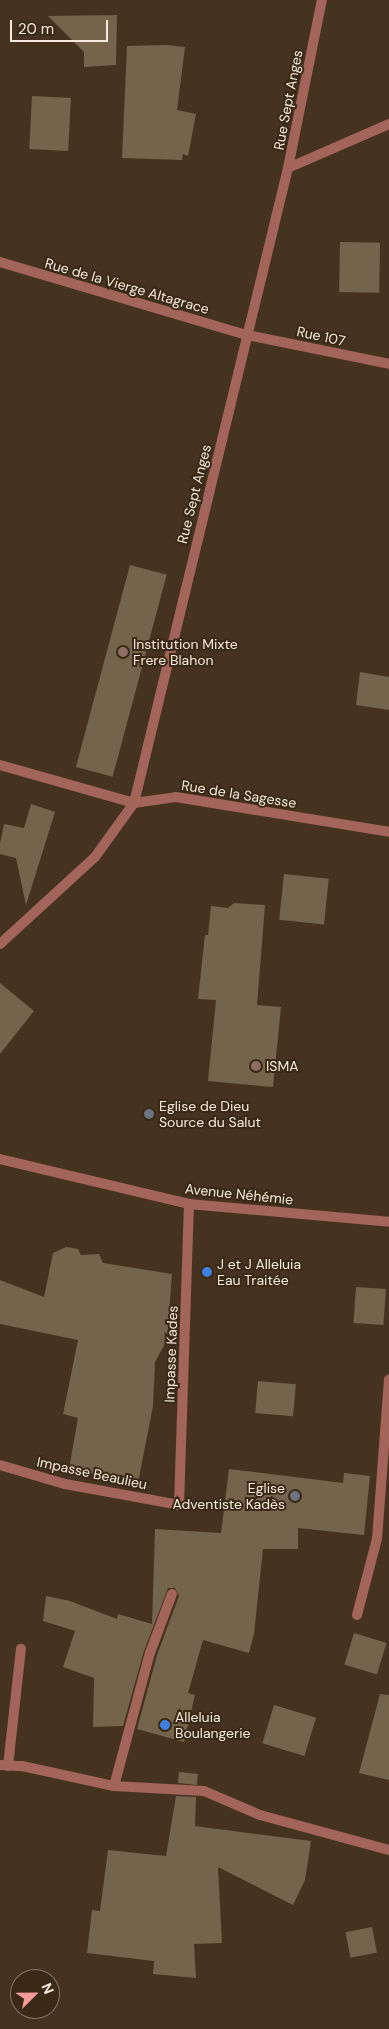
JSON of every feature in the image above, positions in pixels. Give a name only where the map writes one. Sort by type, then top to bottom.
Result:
[{"type":"street","name":"Rue Sept Anges","points":[[0,944],[96,857],[134,803],[288,168],[322,0]]},
{"type":"street","points":[[288,168],[389,124]]},
{"type":"street","name":"Rue de la Vierge Altagrace","points":[[0,262],[246,335]]},
{"type":"street","name":"Rue 107","points":[[246,335],[389,364]]},
{"type":"street","name":"Rue de la Sagesse","points":[[0,765],[134,803],[176,798],[389,832]]},
{"type":"street","name":"Avenue Néhémie","points":[[0,1159],[189,1204],[389,1222]]},
{"type":"street","name":"Impasse Kades","points":[[179,1505],[189,1204]]},
{"type":"street","points":[[357,1615],[377,1539],[386,1458],[389,1378]]},
{"type":"street","name":"Impasse Beaulieu","points":[[0,1465],[65,1484],[179,1505]]},
{"type":"street","points":[[114,1786],[150,1652],[172,1594]]},
{"type":"street","points":[[21,1649],[4,1765],[114,1786],[204,1791],[260,1815],[389,1850]]},
{"type":"building","points":[[117,15],[116,65],[84,67],[84,52],[48,16]]},
{"type":"building","points":[[167,45],[185,47],[177,110],[196,114],[188,156],[183,154],[182,160],[122,158],[127,46]]},
{"type":"building","points":[[32,96],[71,98],[68,151],[29,149]]},
{"type":"building","points":[[340,242],[380,243],[379,293],[339,292]]},
{"type":"building","points":[[130,565],[167,575],[113,777],[76,767]]},
{"type":"building","points":[[360,672],[389,677],[389,710],[356,705]]},
{"type":"building","points":[[31,804],[55,812],[26,905],[16,858],[0,854],[0,844],[4,824],[24,828]]},
{"type":"building","points":[[284,874],[329,879],[324,924],[279,920]]},
{"type":"building","points":[[234,903],[265,905],[257,1005],[281,1007],[273,1087],[208,1081],[216,1000],[198,999],[205,935],[208,935],[211,906],[228,908]]},
{"type":"building","points":[[0,983],[34,1011],[0,1054]]},
{"type":"building","points":[[66,1247],[78,1249],[81,1255],[99,1254],[103,1263],[172,1274],[167,1340],[155,1362],[153,1406],[138,1483],[69,1469],[78,1418],[63,1414],[78,1340],[0,1324],[0,1280],[44,1297],[53,1253]]},
{"type":"building","points":[[356,1287],[386,1289],[383,1325],[353,1323]]},
{"type":"building","points":[[258,1381],[296,1384],[293,1416],[255,1413]]},
{"type":"building","points":[[229,1469],[343,1483],[344,1473],[370,1476],[364,1535],[298,1528],[298,1549],[263,1549],[254,1634],[249,1653],[203,1640],[188,1693],[195,1695],[184,1742],[137,1729],[157,1655],[179,1596],[175,1588],[168,1588],[144,1651],[123,1726],[93,1727],[94,1678],[63,1667],[75,1631],[43,1621],[46,1596],[70,1601],[117,1619],[118,1614],[152,1624],[155,1529],[221,1533]]},
{"type":"building","points":[[354,1633],[387,1643],[377,1674],[344,1665]]},
{"type":"building","points":[[380,1694],[389,1695],[389,1780],[359,1773]]},
{"type":"building","points":[[274,1705],[316,1718],[304,1756],[262,1743]]},
{"type":"building","points":[[179,1772],[198,1774],[197,1785],[178,1783]]},
{"type":"building","points":[[176,1796],[196,1797],[195,1826],[311,1841],[305,1880],[293,1905],[218,1867],[222,1943],[194,1944],[196,1978],[153,1974],[154,1961],[87,1953],[92,1910],[100,1911],[108,1850],[166,1856]]},
{"type":"building","points":[[372,1927],[377,1953],[350,1958],[345,1932]]},
{"type":"place","name":"Institution Mixte Frere Blahon","points":[[123,652]]},
{"type":"place","name":"ISMA","points":[[256,1066]]},
{"type":"place","name":"Eglise de Dieu Source du Salut","points":[[149,1114]]},
{"type":"place","name":"J et J Alleluia Eau Traitée","points":[[207,1272]]},
{"type":"place","name":"Eglise Adventiste Kadès","points":[[295,1496]]},
{"type":"place","name":"Alleluia Boulangerie","points":[[165,1725]]}]
